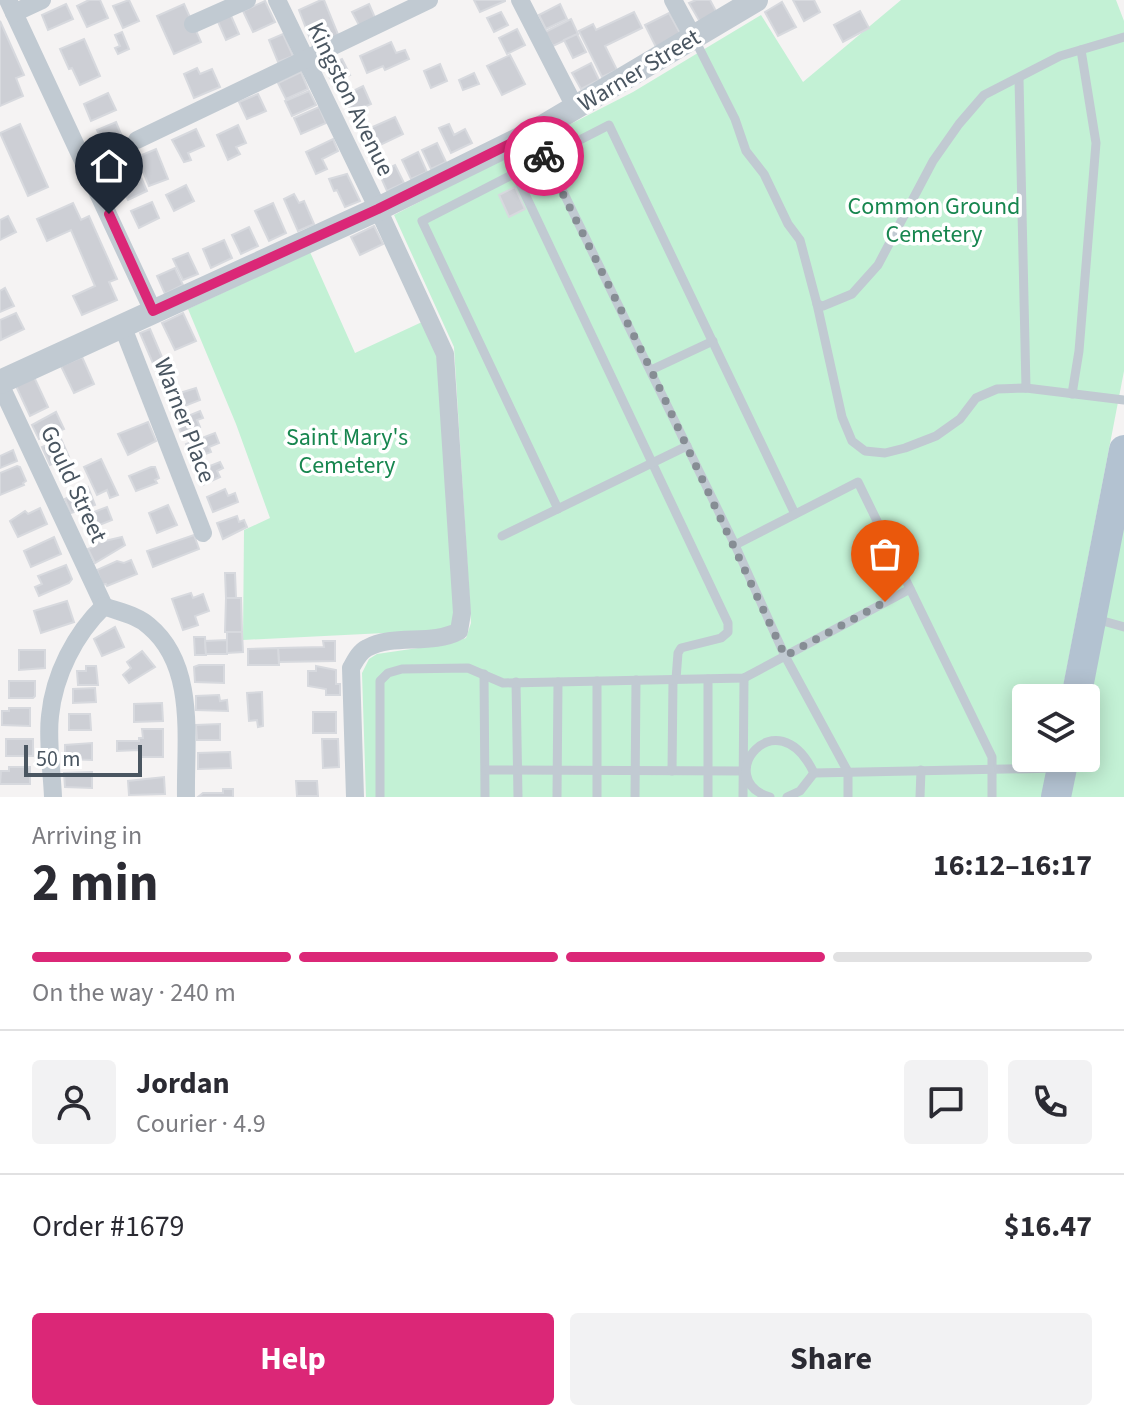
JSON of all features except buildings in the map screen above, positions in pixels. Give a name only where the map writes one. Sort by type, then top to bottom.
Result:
[{"type":"main road","points":[[1079,684],[1124,450]]},
{"type":"main road","points":[[1056,797],[1061,772]]},
{"type":"street","points":[[42,0],[11,6],[153,311]]},
{"type":"street","points":[[193,24],[247,0]]},
{"type":"street","name":"Kingston Avenue","points":[[277,0],[445,354],[462,613],[459,631],[444,639],[386,643],[361,652],[351,668],[355,797]]},
{"type":"street","points":[[137,140],[429,0]]},
{"type":"street","points":[[520,0],[576,109]]},
{"type":"street","points":[[673,0],[693,37]]},
{"type":"street","name":"Warner Street","points":[[0,383],[378,209],[534,132],[756,0]]},
{"type":"street","name":"Warner Place","points":[[122,325],[203,533]]},
{"type":"street","name":"Gould Street","points":[[0,383],[104,606]]},
{"type":"street","points":[[53,797],[49,717],[57,682],[79,635],[104,606],[148,625],[164,642],[178,665],[184,695],[186,797]]},
{"type":"lane","points":[[693,37],[735,119],[746,151],[764,174],[788,224],[800,240],[842,417],[852,441],[865,451],[885,453],[936,436],[960,419],[976,398],[997,389],[1026,388],[1124,400]]},
{"type":"lane","points":[[817,304],[823,306],[852,294],[878,265],[933,161],[984,95],[1060,56],[1124,37]]},
{"type":"lane","points":[[1072,394],[1079,351],[1096,143],[1081,50]]},
{"type":"lane","points":[[1019,79],[1026,388]]},
{"type":"lane","points":[[558,509],[422,221],[609,125],[795,514]]},
{"type":"lane","points":[[534,132],[735,545],[785,656],[848,772],[848,797]]},
{"type":"lane","points":[[515,173],[728,623],[728,632],[721,638],[681,648],[678,653],[672,771]]},
{"type":"lane","points":[[651,370],[713,341]]},
{"type":"lane","points":[[502,536],[687,446]]},
{"type":"lane","points":[[735,545],[858,482],[992,757],[992,797]]},
{"type":"lane","points":[[380,797],[380,681],[388,673],[402,669],[468,668],[503,683],[744,678],[910,589]]},
{"type":"lane","points":[[1092,618],[1124,627]]},
{"type":"lane","points":[[484,674],[485,797]]},
{"type":"lane","points":[[743,797],[744,678]]},
{"type":"lane","points":[[708,679],[708,797]]},
{"type":"lane","points":[[635,797],[636,680]]},
{"type":"lane","points":[[597,681],[597,797]]},
{"type":"lane","points":[[516,682],[518,797]]},
{"type":"lane","points":[[557,797],[558,682]]},
{"type":"lane","points":[[770,797],[751,786],[745,771],[749,755],[761,746],[778,739],[794,744],[805,754],[814,773]]},
{"type":"lane","points":[[814,773],[1012,767]]},
{"type":"lane","points":[[486,770],[745,771]]},
{"type":"lane","points":[[920,797],[921,770]]},
{"type":"lane","points":[[787,797],[800,791],[814,773]]},
{"type":"green space","name":"Common Ground Cemetery","points":[[901,0],[1116,0],[1124,21],[1124,371],[1064,684],[1012,684],[1012,772],[1047,772],[1042,797],[366,797],[362,673],[369,659],[377,654],[452,643],[466,638],[471,623],[454,347],[394,215],[633,92],[761,15],[803,82]]},
{"type":"green space","name":"Saint Mary's Cemetery","points":[[310,252],[355,353],[422,322],[438,357],[455,613],[453,624],[445,630],[243,640],[244,530],[270,518],[236,424],[188,309]]},
{"type":"green space","points":[[1124,512],[1124,797],[1068,797],[1072,772],[1100,772],[1100,684],[1090,684]]},
{"type":"way so far","points":[[544,156],[651,370],[785,656],[885,602]]},
{"type":"route","points":[[109,214],[153,311],[378,209],[534,132],[544,156]]}]
